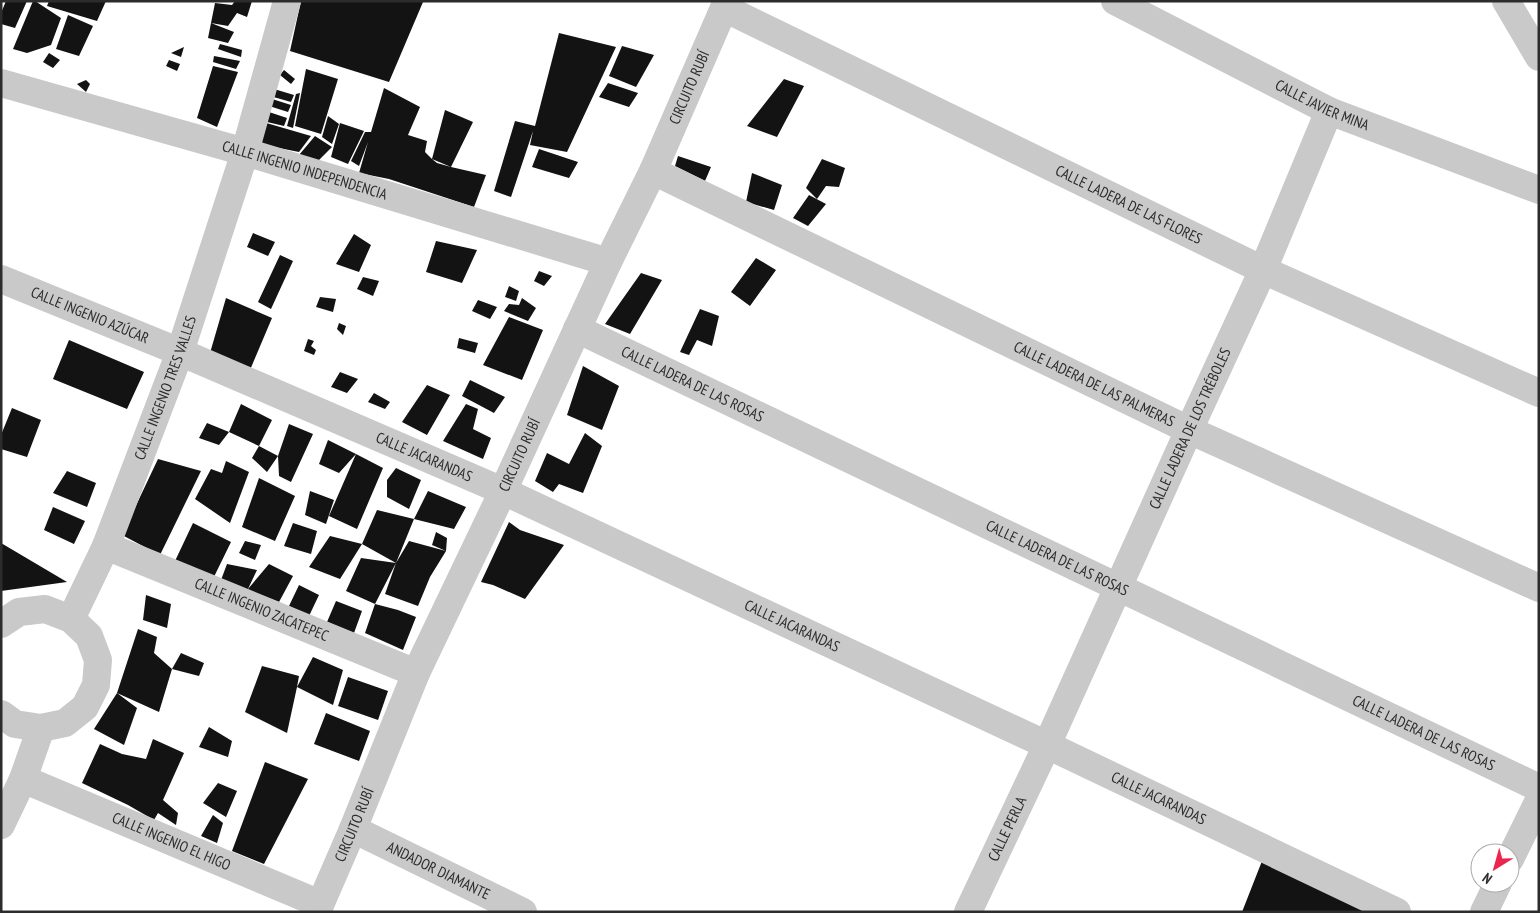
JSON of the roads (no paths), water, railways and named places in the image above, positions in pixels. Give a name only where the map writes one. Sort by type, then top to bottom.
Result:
[{"type":"street","name":"CALLE INGENIO TRES VALLES","points":[[71,618],[106,546],[180,352],[245,152],[287,1]]},
{"type":"street","name":"CALLE JAVIER MINA","points":[[1115,1],[1329,111],[1539,190]]},
{"type":"street","points":[[1506,1],[1539,56]]},
{"type":"street","name":"CIRCUITO RUBÍ","points":[[319,908],[416,673],[503,491],[608,262],[653,171],[725,4]]},
{"type":"street","name":"CALLE LADERA DE LAS FLORES","points":[[725,4],[1263,270],[1539,393]]},
{"type":"street","name":"CALLE INGENIO INDEPENDENCIA","points":[[1,83],[245,152],[608,262]]},
{"type":"street","name":"CALLE LADERA DE LOS TRÉBOLES","points":[[1048,745],[1263,270],[1329,111]]},
{"type":"street","name":"CALLE LADERA DE LAS PALMERAS","points":[[653,171],[1189,430],[1539,588]]},
{"type":"street","name":"CALLE INGENIO AZÚCAR","points":[[1,279],[180,352]]},
{"type":"street","name":"CALLE LADERA DE LAS ROSAS","points":[[577,329],[1539,788]]},
{"type":"street","name":"CALLE JACARANDAS","points":[[180,352],[503,491],[1048,745],[1397,912]]},
{"type":"street","name":"CALLE INGENIO ZACATEPEC","points":[[106,546],[416,673]]},
{"type":"street","points":[[1,624],[19,612],[46,609],[71,618],[89,636],[98,660],[96,685],[85,707],[65,723],[41,728],[15,724],[1,714]]},
{"type":"street","points":[[1,825],[23,779],[41,728]]},
{"type":"street","name":"CALLE PERLA","points":[[968,912],[1048,745]]},
{"type":"street","name":"CALLE INGENIO EL HIGO","points":[[23,779],[319,908]]},
{"type":"street","points":[[1518,843],[1539,800]]},
{"type":"street","name":"ANDADOR DIAMANTE","points":[[353,828],[523,912]]},
{"type":"street","points":[[1484,912],[1493,893]]}]
